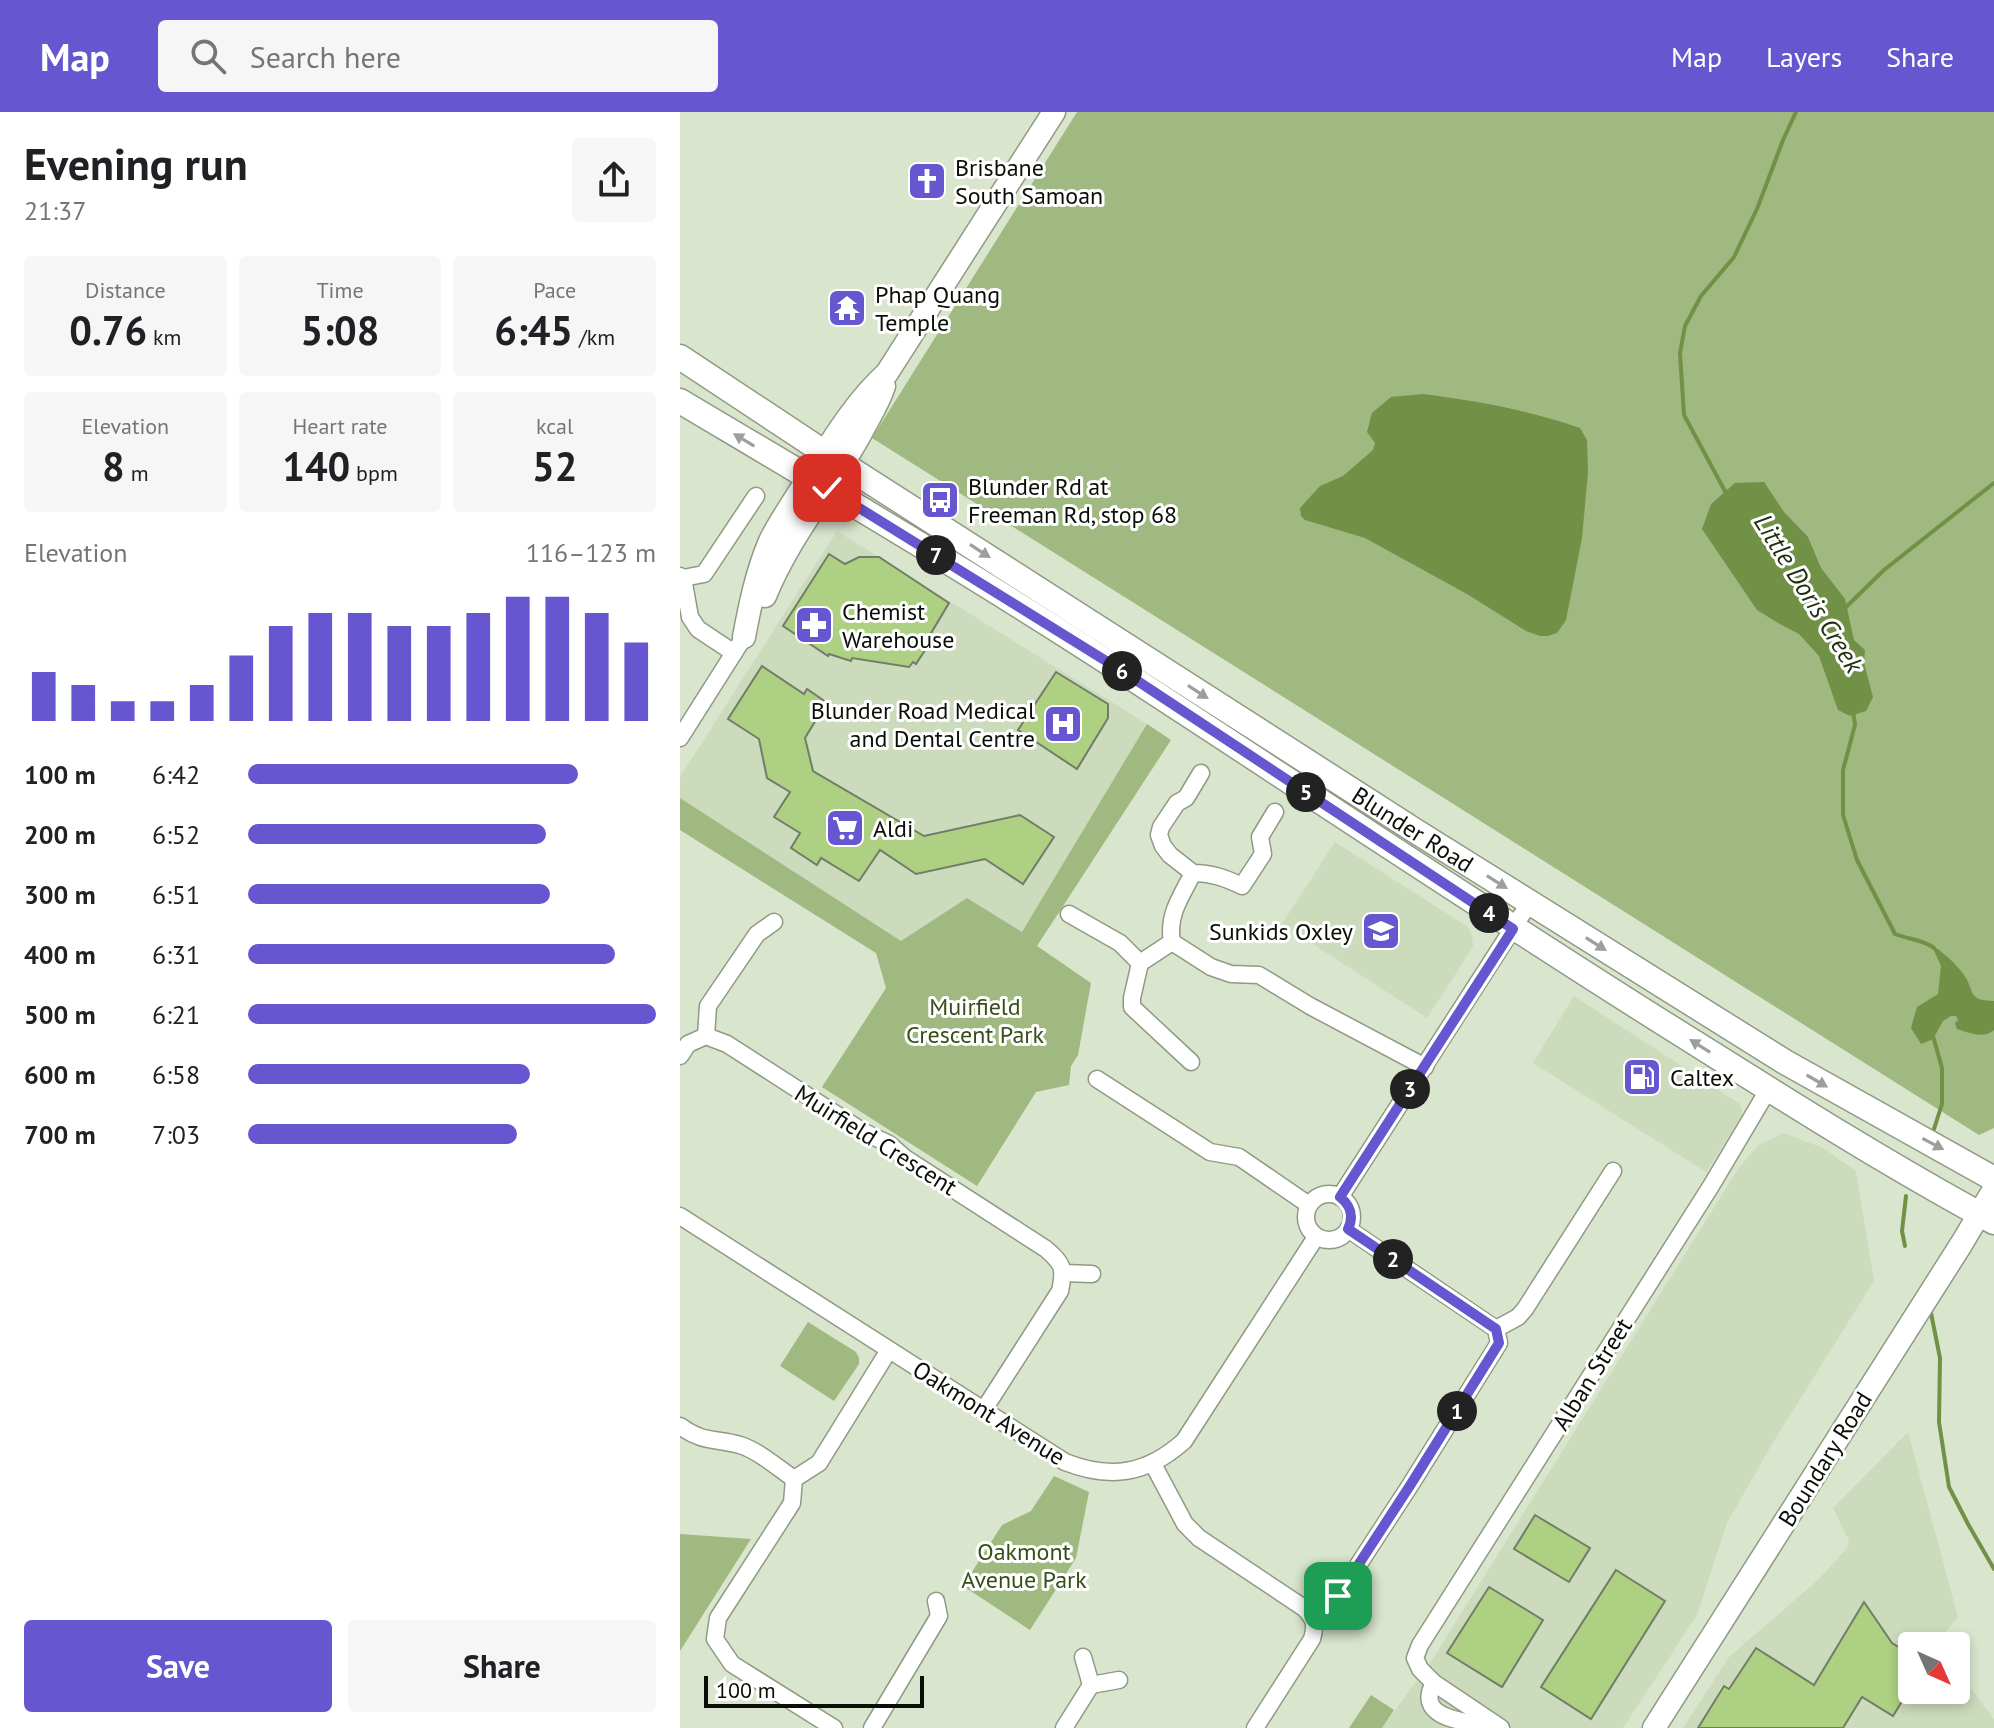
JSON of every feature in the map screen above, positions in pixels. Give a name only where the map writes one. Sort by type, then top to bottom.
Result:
[{"type":"main road","points":[[739,645],[760,609],[818,483],[881,397],[887,373],[1054,112]]},
{"type":"main road","name":"Blunder Road","points":[[680,357],[1417,832],[1785,1062],[1994,1179]]},
{"type":"main road","name":"Blunder Road","points":[[680,401],[1127,674],[1513,929],[1768,1090],[1986,1218]]},
{"type":"main road","name":"Boundary Road","points":[[1654,1728],[1986,1218],[1994,1189]]},
{"type":"street","points":[[680,738],[739,645],[698,629],[690,617],[682,577],[704,574],[756,496]]},
{"type":"street","points":[[1201,773],[1186,798],[1177,803],[1159,835],[1170,855],[1193,873],[1207,873],[1242,886],[1263,854],[1260,837],[1275,812]]},
{"type":"street","points":[[1193,873],[1172,915],[1172,942],[1211,967],[1231,974],[1259,975],[1425,1067]]},
{"type":"street","points":[[1340,1197],[1530,902]]},
{"type":"street","points":[[1069,914],[1120,943],[1140,963]]},
{"type":"street","points":[[680,1056],[688,1044],[706,1036],[708,1006],[757,934],[774,922]]},
{"type":"street","points":[[1172,942],[1140,963],[1132,1007],[1191,1062]]},
{"type":"street","name":"Muirfield Crescent","points":[[706,1036],[727,1044],[862,1131],[889,1144],[905,1158],[1046,1249],[1060,1261],[1064,1273]]},
{"type":"street","points":[[1097,1079],[1210,1152],[1239,1157],[1309,1205]]},
{"type":"street","name":"Alban Street","points":[[1500,1728],[1434,1683],[1420,1669],[1415,1658],[1428,1632],[1711,1186],[1768,1090]]},
{"type":"street","points":[[1496,1329],[1518,1317],[1525,1309],[1613,1171]]},
{"type":"street","points":[[1320,1196],[1340,1197],[1352,1215],[1348,1229],[1337,1239],[1322,1240],[1316,1237],[1307,1226],[1309,1205],[1320,1196]]},
{"type":"street","name":"Oakmont Avenue","points":[[680,1216],[1065,1462],[1080,1468],[1111,1472],[1153,1464],[1184,1441],[1316,1237]]},
{"type":"street","points":[[1311,1615],[1338,1596],[1499,1343],[1496,1329],[1348,1229]]},
{"type":"street","points":[[983,1411],[1060,1291],[1064,1273],[1092,1274]]},
{"type":"street","points":[[794,1479],[819,1463],[889,1350]]},
{"type":"street","points":[[680,1426],[698,1438],[741,1445],[752,1450],[794,1479]]},
{"type":"street","points":[[1153,1464],[1185,1524],[1199,1538],[1311,1615],[1315,1626],[1312,1639],[1255,1728]]},
{"type":"street","points":[[794,1479],[792,1503],[718,1618],[715,1639],[732,1664],[834,1728]]},
{"type":"street","points":[[872,1728],[939,1616],[936,1601]]},
{"type":"street","points":[[1083,1657],[1091,1685]]},
{"type":"street","points":[[1064,1728],[1091,1685],[1119,1680]]},
{"type":"shaded area","points":[[837,531],[1147,724],[1022,933],[967,898],[901,941],[680,798],[680,777]]},
{"type":"shaded area","name":"Sunkids Oxley","points":[[1335,842],[1468,927],[1473,947],[1427,1018],[1282,924]]},
{"type":"shaded area","points":[[1574,996],[1740,1104],[1742,1116],[1706,1172],[1533,1063]]},
{"type":"shaded area","points":[[1783,1133],[1823,1148],[1856,1171],[1874,1281],[1772,1444],[1727,1523],[1697,1615],[1623,1728],[1382,1728],[1434,1657],[1738,1169],[1757,1146]]},
{"type":"shaded area","points":[[1908,1432],[1958,1617],[1945,1632],[1898,1632],[1898,1704],[1970,1704],[1970,1687],[1994,1719],[1994,1728],[1683,1728],[1729,1657],[1819,1579],[1847,1548],[1849,1541],[1833,1508]]},
{"type":"green space","points":[[1077,112],[1994,112],[1994,1128],[1979,1135],[872,438]]},
{"type":"green space","name":"Muirfield Crescent Park","points":[[1147,724],[1171,740],[1037,946],[1091,983],[1078,1055],[1071,1066],[1069,1085],[1036,1092],[977,1186],[822,1087],[886,988],[876,953],[680,830],[680,798],[901,941],[967,898],[1022,932]]},
{"type":"green space","points":[[808,1322],[856,1352],[859,1358],[859,1364],[834,1401],[780,1366]]},
{"type":"green space","name":"Oakmont Avenue Park","points":[[1054,1476],[1089,1492],[1076,1558],[1030,1630],[963,1586],[1002,1525],[1031,1511]]},
{"type":"green space","points":[[680,1534],[751,1539],[680,1651]]},
{"type":"green space","points":[[1371,1695],[1394,1710],[1382,1728],[1349,1728]]},
{"type":"water","points":[[1423,394],[1541,416],[1580,428],[1587,440],[1588,472],[1582,538],[1566,620],[1557,633],[1540,636],[1526,631],[1467,594],[1365,538],[1305,520],[1301,516],[1300,508],[1320,486],[1343,476],[1373,450],[1375,443],[1367,432],[1372,413],[1391,397]]},
{"type":"water","points":[[1764,482],[1784,512],[1808,537],[1821,568],[1845,599],[1854,640],[1865,650],[1864,663],[1873,697],[1866,711],[1850,716],[1838,710],[1819,656],[1799,634],[1757,610],[1702,529],[1711,504],[1735,483]]},
{"type":"water","points":[[1931,944],[1960,970],[1975,997],[1994,1001],[1994,1030],[1990,1033],[1981,1035],[1957,1029],[1955,1023],[1958,1020],[1956,1016],[1951,1016],[1943,1021],[1933,1039],[1921,1044],[1911,1028],[1917,1007],[1938,994],[1941,966]]},
{"type":"building","points":[[829,554],[845,564],[859,557],[879,557],[949,603],[916,664],[913,662],[909,667],[828,656],[783,626]]},
{"type":"building","points":[[762,666],[804,694],[807,689],[843,714],[816,720],[805,738],[813,771],[924,836],[1020,815],[1054,837],[1023,884],[985,859],[916,874],[880,850],[859,881],[821,858],[817,865],[791,848],[800,833],[774,817],[790,792],[767,778],[759,739],[728,719]]},
{"type":"building","name":"Blunder Road Medical and Dental Centre","points":[[1056,672],[1108,704],[1108,718],[1077,769],[1018,730]]},
{"type":"building","points":[[1535,1515],[1590,1548],[1569,1582],[1514,1549]]},
{"type":"building","points":[[1616,1570],[1665,1601],[1591,1719],[1541,1687]]},
{"type":"building","points":[[1489,1587],[1543,1620],[1502,1687],[1447,1653]]},
{"type":"building","points":[[1864,1602],[1892,1643],[1898,1647],[1900,1704],[1893,1716],[1862,1697],[1843,1728],[1698,1728],[1724,1686],[1729,1689],[1756,1648],[1814,1685]]},
{"type":"waterway","name":"Little Doris Creek","points":[[1726,493],[1684,415],[1680,353],[1685,326],[1701,296],[1734,257],[1796,112]]},
{"type":"waterway","points":[[1843,610],[1884,570],[1994,483]]},
{"type":"waterway","name":"Little Doris Creek","points":[[1853,710],[1855,725],[1843,770],[1843,815],[1857,860],[1895,934],[1934,948]]},
{"type":"waterway","name":"Little Doris Creek","points":[[1933,1036],[1942,1068],[1942,1104],[1933,1132]]},
{"type":"waterway","name":"Little Doris Creek","points":[[1905,1246],[1902,1231],[1906,1196]]},
{"type":"waterway","name":"Little Doris Creek","points":[[1931,1313],[1940,1358],[1939,1422],[1949,1487],[1994,1569]]},
{"type":"place","name":"Brisbane South Samoan","points":[[927,181]]},
{"type":"place","name":"Phap Quang Temple","points":[[847,308]]},
{"type":"place","name":"Blunder Rd at Freeman Rd, stop 68","points":[[940,500]]},
{"type":"place","name":"Chemist Warehouse","points":[[814,625]]},
{"type":"place","name":"Blunder Road Medical and Dental Centre","points":[[1063,724]]},
{"type":"place","name":"Aldi","points":[[845,828]]},
{"type":"place","name":"Sunkids Oxley","points":[[1381,931]]},
{"type":"place","name":"Caltex","points":[[1642,1077]]},
{"type":"route","points":[[827,488],[1127,674],[1513,929],[1340,1197],[1352,1215],[1348,1229],[1496,1329],[1499,1343],[1338,1596]]}]
